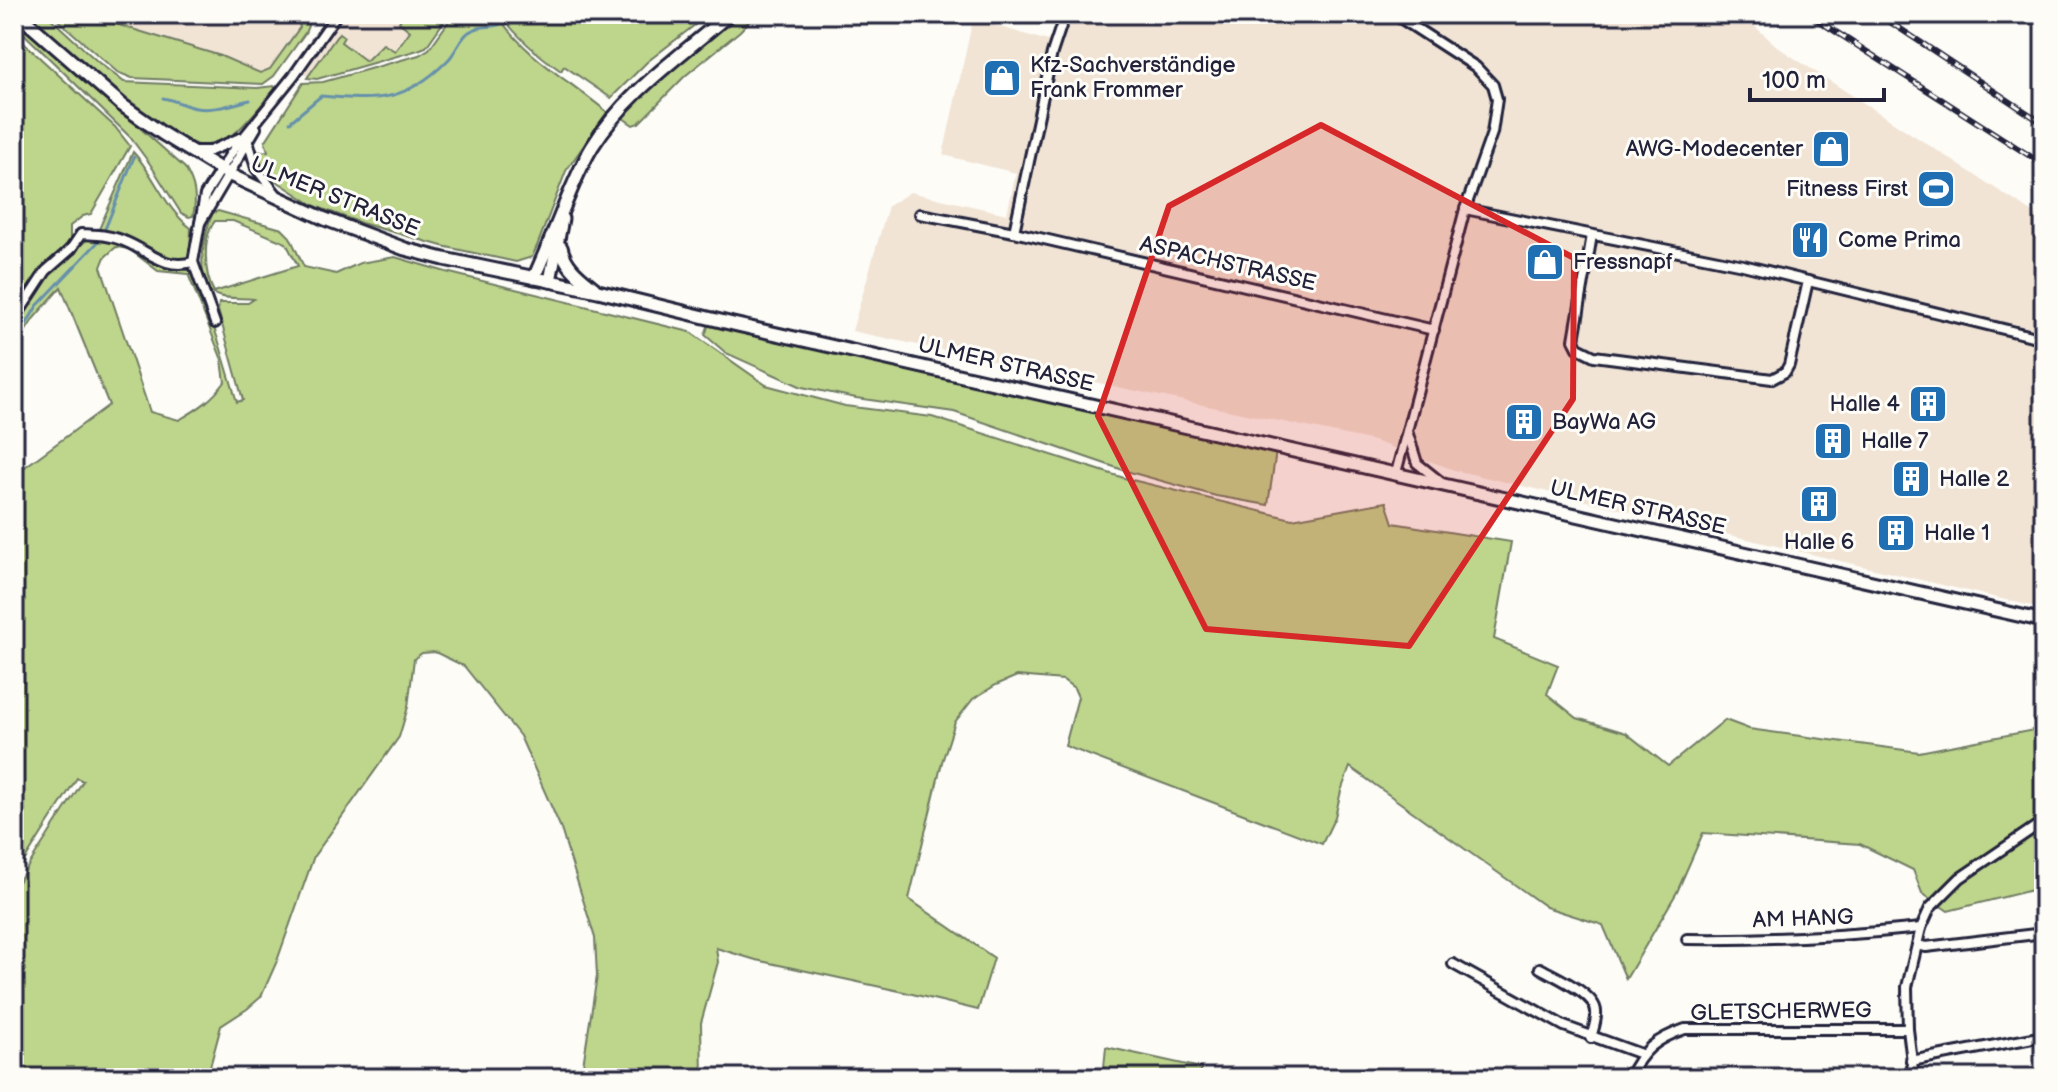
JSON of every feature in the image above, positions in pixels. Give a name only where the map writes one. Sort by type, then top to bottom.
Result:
[{"type":"main road","name":"ULMER STRASSE","points":[[18,14],[122,105],[190,151],[279,198],[346,228],[405,249],[2044,621]]},
{"type":"main road","points":[[534,278],[578,174],[607,125],[653,77],[729,14]]},
{"type":"main road","points":[[550,281],[563,211]]},
{"type":"main road","points":[[559,241],[563,258],[574,272],[598,291]]},
{"type":"street","points":[[215,323],[193,262],[205,195],[225,172],[337,14]]},
{"type":"street","points":[[1014,232],[1052,53],[1065,14]]},
{"type":"street","points":[[1394,14],[1476,67],[1493,85],[1497,99],[1497,114],[1465,209],[1396,473]]},
{"type":"street","points":[[190,151],[210,151],[247,140]]},
{"type":"street","points":[[247,140],[256,168],[279,198]]},
{"type":"street","points":[[1465,209],[1808,281],[2044,339]]},
{"type":"street","name":"ASPACHSTRASSE","points":[[920,214],[1014,232],[1434,330]]},
{"type":"street","points":[[14,320],[46,271],[71,249],[81,234],[125,241],[165,264],[180,266],[193,262]]},
{"type":"street","points":[[1592,235],[1574,340],[1578,348],[1594,356],[1772,379],[1785,372],[1789,365],[1808,281]]},
{"type":"street","points":[[1407,429],[1417,463],[1442,483]]},
{"type":"street","points":[[1914,1078],[1907,987],[1921,928],[1930,908],[1960,878],[2044,821]]},
{"type":"street","name":"AM HANG","points":[[1687,939],[1852,936],[1921,928]]},
{"type":"street","points":[[1917,945],[1926,947],[2044,933]]},
{"type":"street","points":[[1453,964],[1541,1014],[1591,1038],[1641,1054],[1629,1078]]},
{"type":"street","points":[[1540,968],[1576,988],[1594,1003],[1597,1013],[1591,1038]]},
{"type":"street","name":"GLETSCHERWEG","points":[[1641,1054],[1664,1036],[1695,1027],[1908,1029]]},
{"type":"street","points":[[1911,1061],[2044,1036]]},
{"type":"highlighted area","points":[[1321,125],[1574,258],[1573,399],[1409,646],[1206,629],[1098,416],[1169,206]]},
{"type":"shaded area","points":[[84,14],[317,14],[300,27],[270,69],[259,73],[221,56]]},
{"type":"shaded area","points":[[345,14],[448,14],[426,47],[315,79],[303,74]]},
{"type":"shaded area","points":[[1061,14],[1741,14],[1779,48],[2044,220],[2044,609],[1454,470],[1374,441],[852,331],[888,206],[910,192],[1007,214],[1016,173],[943,155],[973,19],[1048,41]]},
{"type":"green space","points":[[26,14],[46,14],[124,82],[257,88],[274,86],[275,89],[232,136],[217,145],[194,144],[123,99]]},
{"type":"green space","points":[[51,14],[83,14],[221,56],[260,73],[270,69],[300,27],[297,19],[290,14],[306,14],[308,26],[274,76],[263,84],[132,78],[117,72]]},
{"type":"green space","points":[[410,14],[449,14],[426,47],[317,79],[307,78],[339,33],[344,37],[341,42],[366,61],[383,44],[395,51],[410,31],[399,22],[403,15],[407,17]]},
{"type":"green space","points":[[454,14],[496,14],[535,56],[607,112],[566,171],[532,257],[516,262],[442,246],[361,223],[315,206],[262,169],[258,152],[268,151],[265,142],[303,83],[323,82],[419,55],[429,49]]},
{"type":"green space","points":[[500,14],[709,14],[647,62],[611,98],[564,66],[561,71],[552,65],[521,38]]},
{"type":"green space","points":[[736,14],[756,14],[685,76],[639,123],[633,125],[620,116],[636,96]]},
{"type":"green space","points":[[14,16],[185,168],[194,191],[193,216],[181,213],[130,137],[14,24]]},
{"type":"green space","points":[[14,34],[115,127],[130,146],[91,214],[70,226],[70,240],[34,282],[14,315]]},
{"type":"green space","points":[[133,152],[167,202],[191,228],[190,253],[186,259],[169,261],[129,238],[99,229]]},
{"type":"green space","points":[[218,211],[282,229],[290,237],[304,267],[336,274],[360,263],[395,257],[690,332],[766,385],[845,406],[932,417],[1124,478],[1292,519],[1386,502],[1393,523],[1511,542],[1494,639],[1558,665],[1547,694],[1577,718],[1626,733],[1668,766],[1725,720],[1749,729],[1919,752],[2044,728],[2044,887],[1948,911],[1922,893],[1913,870],[1860,844],[1703,833],[1677,892],[1626,979],[1603,925],[1546,907],[1350,767],[1335,817],[1322,844],[1065,746],[1078,697],[1074,688],[1063,680],[1017,676],[973,699],[955,722],[942,762],[909,899],[994,958],[978,1010],[756,960],[716,948],[718,962],[701,1023],[702,1078],[581,1078],[597,976],[595,938],[560,826],[520,736],[464,666],[435,652],[422,653],[414,659],[408,707],[399,737],[314,856],[261,997],[221,1026],[207,1078],[14,1078],[14,888],[83,781],[77,778],[14,877],[14,475],[109,405],[61,287],[34,318],[14,349],[14,326],[47,274],[88,239],[112,241],[121,244],[161,266],[193,272],[237,402],[243,400],[218,310],[219,303],[248,303],[254,299],[225,297],[209,290],[202,257],[213,213]],"holes":[[[215,221],[233,221],[286,243],[298,266],[214,292],[208,276],[206,246]],[[116,247],[129,249],[158,271],[188,274],[222,360],[225,382],[204,404],[179,420],[150,412],[101,267],[105,257]]]},
{"type":"green space","points":[[709,324],[1276,451],[1268,505],[1216,496],[1126,471],[954,412],[802,387],[726,353],[705,335]]},
{"type":"green space","points":[[1106,1047],[1201,1068],[1200,1078],[1103,1078]]},
{"type":"waterway","points":[[290,122],[321,96],[358,99],[403,92],[432,75],[469,32],[501,24],[513,14]]},
{"type":"waterway","points":[[163,98],[203,109],[250,100]]},
{"type":"waterway","points":[[105,229],[134,157]]},
{"type":"waterway","points":[[14,345],[37,306],[98,242]]},
{"type":"railway","points":[[1808,14],[2044,165]]},
{"type":"railway","points":[[1878,14],[2044,124]]},
{"type":"place","name":"Kfz-Sachverständige Frank Frommer","points":[[1002,78]]},
{"type":"place","name":"AWG-Modecenter","points":[[1831,149]]},
{"type":"place","name":"Fitness First","points":[[1936,189]]},
{"type":"place","name":"Come Prima","points":[[1810,240]]},
{"type":"place","name":"Fressnapf","points":[[1545,262]]},
{"type":"place","name":"Halle 4","points":[[1928,404]]},
{"type":"place","name":"BayWa AG","points":[[1524,422]]},
{"type":"place","name":"Halle 7","points":[[1833,441]]},
{"type":"place","name":"Halle 2","points":[[1911,479]]},
{"type":"place","name":"Halle 6","points":[[1819,504]]},
{"type":"place","name":"Halle 1","points":[[1896,533]]}]
